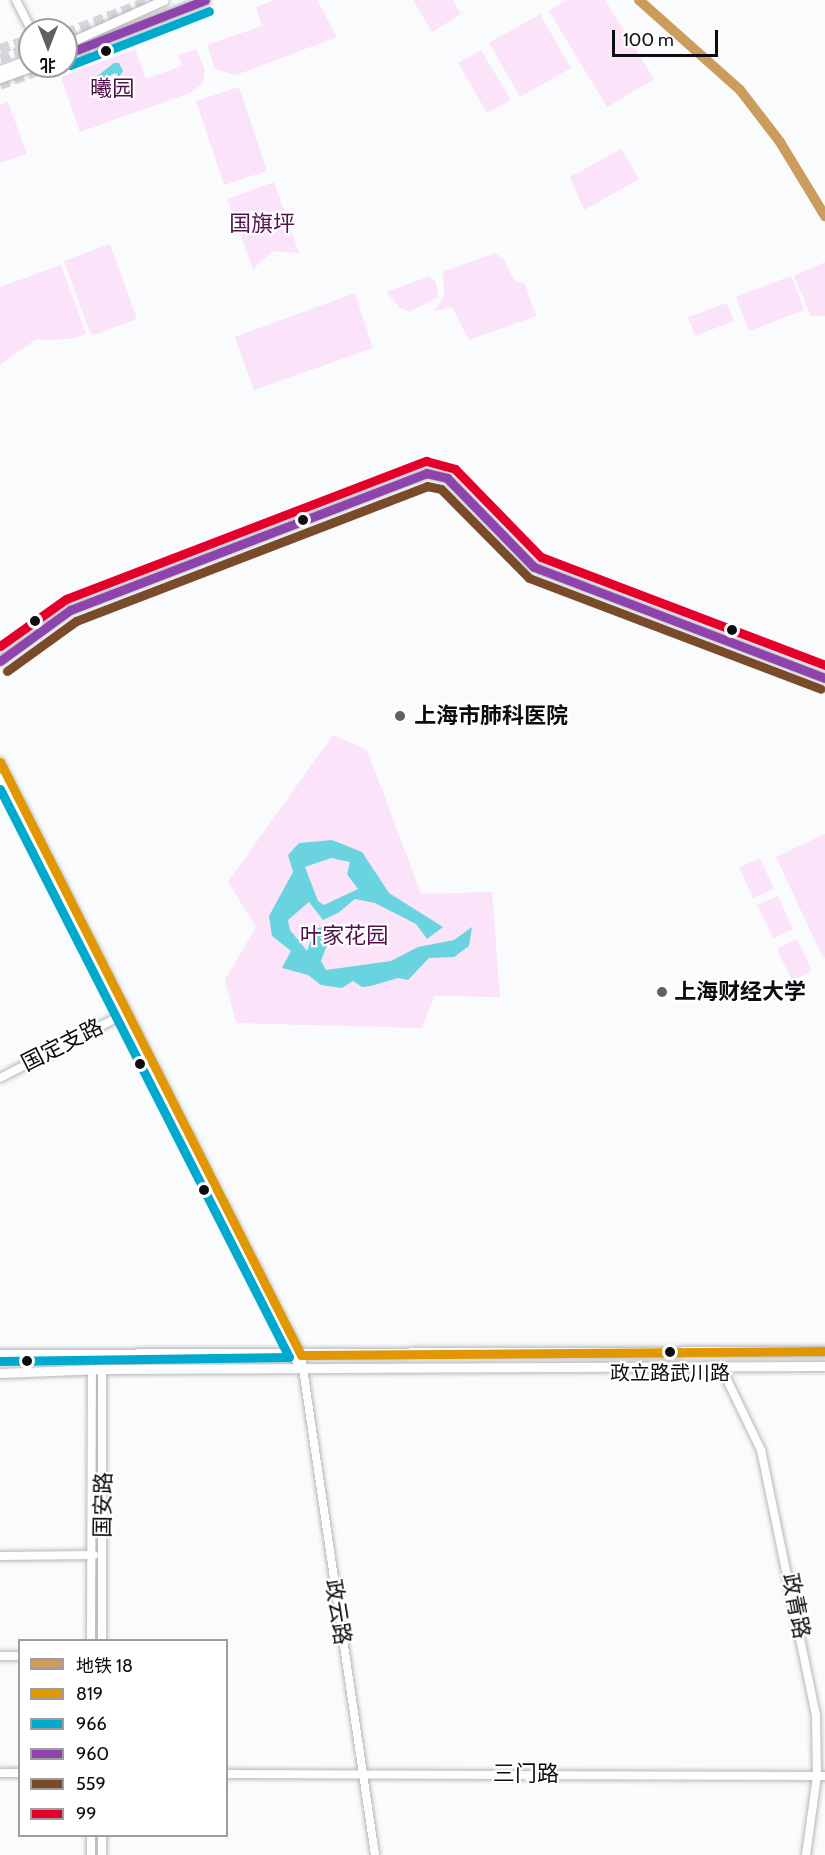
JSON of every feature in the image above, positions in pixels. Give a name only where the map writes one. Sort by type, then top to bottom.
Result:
[{"type":"main road","points":[[78,39],[164,0]]},
{"type":"main road","points":[[78,49],[205,0]]},
{"type":"main road","points":[[0,70],[18,63]]},
{"type":"main road","points":[[0,78],[18,71]]},
{"type":"main road","points":[[0,1354],[301,1355],[825,1351]]},
{"type":"main road","points":[[0,1373],[92,1369],[825,1366]]},
{"type":"street","points":[[16,0],[26,18]]},
{"type":"street","points":[[0,661],[70,610],[412,476],[437,474],[458,489],[534,567],[825,678]]},
{"type":"street","points":[[0,762],[290,1355],[300,1369]]},
{"type":"street","points":[[0,778],[301,1355],[300,1369]]},
{"type":"street","name":"国定支路","points":[[0,1078],[122,1015]]},
{"type":"street","name":"政青路","points":[[721,1367],[761,1450],[772,1489],[816,1715],[821,1776],[806,1855]]},
{"type":"street","name":"国安路","points":[[91,1639],[92,1369]]},
{"type":"street","name":"国安路","points":[[102,1369],[102,1639]]},
{"type":"street","name":"政云路","points":[[300,1369],[375,1855]]},
{"type":"street","points":[[0,1556],[102,1555]]},
{"type":"street","points":[[0,1656],[18,1656]]},
{"type":"street","points":[[0,1773],[18,1773]]},
{"type":"street","name":"三门路","points":[[228,1774],[821,1776]]},
{"type":"street","points":[[91,1855],[92,1837]]},
{"type":"street","points":[[102,1837],[102,1855]]},
{"type":"green space","points":[[275,0],[317,0],[337,37],[236,75],[215,69],[207,45],[262,26],[256,7]]},
{"type":"green space","points":[[413,0],[453,0],[461,14],[432,32]]},
{"type":"green space","points":[[567,0],[605,0],[654,79],[607,107],[549,11]]},
{"type":"green space","points":[[540,14],[571,68],[520,97],[489,43]]},
{"type":"green space","name":"曦园","points":[[135,49],[146,79],[182,66],[178,55],[196,49],[205,70],[203,83],[192,92],[80,132],[61,78],[78,78],[78,71]]},
{"type":"green space","points":[[481,50],[511,100],[487,113],[458,63]]},
{"type":"green space","points":[[239,87],[267,171],[224,185],[196,101]]},
{"type":"green space","points":[[8,102],[27,154],[0,163],[0,105]]},
{"type":"green space","points":[[621,149],[639,179],[584,210],[570,177]]},
{"type":"green space","name":"国旗坪","points":[[274,182],[299,253],[273,251],[253,269],[227,199]]},
{"type":"green space","points":[[110,244],[137,319],[94,335],[90,333],[64,261]]},
{"type":"green space","points":[[495,253],[504,260],[514,280],[525,284],[536,316],[469,340],[452,307],[434,311],[444,297],[443,272]]},
{"type":"green space","points":[[825,262],[825,316],[811,316],[794,276]]},
{"type":"green space","points":[[61,265],[86,334],[72,339],[35,340],[0,365],[0,287]]},
{"type":"green space","points":[[791,276],[804,310],[749,331],[736,297]]},
{"type":"green space","points":[[428,277],[436,282],[438,297],[409,312],[400,308],[386,292]]},
{"type":"green space","points":[[355,293],[373,348],[254,390],[235,337]]},
{"type":"green space","points":[[727,303],[734,321],[695,336],[688,317]]},
{"type":"green space","name":"叶家花园","points":[[333,735],[367,750],[421,894],[492,892],[500,997],[434,996],[422,1028],[236,1023],[225,980],[256,927],[228,882]]},
{"type":"green space","points":[[825,834],[825,957],[823,958],[776,857]]},
{"type":"green space","points":[[760,858],[774,889],[753,898],[739,867]]},
{"type":"green space","points":[[778,896],[793,929],[773,938],[757,905]]},
{"type":"green space","points":[[797,939],[812,971],[792,981],[777,949]]},
{"type":"water","points":[[114,63],[119,63],[123,71],[119,77],[116,73],[111,75],[109,92],[97,90],[96,77]]},
{"type":"water","points":[[332,840],[362,852],[389,893],[443,927],[427,939],[416,924],[375,903],[355,899],[338,913],[323,920],[309,902],[288,920],[290,930],[307,951],[315,929],[331,924],[333,929],[321,961],[326,970],[391,961],[418,947],[454,940],[472,927],[469,946],[454,957],[429,958],[408,980],[398,978],[371,986],[362,987],[353,981],[342,988],[321,985],[308,975],[282,968],[291,951],[272,936],[269,916],[293,872],[288,855],[299,843]],"holes":[[[331,858],[350,862],[347,874],[358,889],[324,905],[318,901],[305,867]]]},
{"type":"tunnel","points":[[78,28],[152,0]]},
{"type":"tunnel","points":[[78,55],[110,41]]},
{"type":"tunnel","points":[[0,49],[18,43]]},
{"type":"tunnel","points":[[0,58],[18,51]]},
{"type":"tunnel","points":[[0,85],[19,78]]},
{"type":"metro line","name":"18","points":[[639,0],[740,90],[780,142],[825,216]]},
{"type":"transit line","name":"960","points":[[78,49],[205,0]]},
{"type":"transit line","name":"966","points":[[78,62],[209,11]]},
{"type":"transit line","name":"99","points":[[0,646],[66,599],[426,461],[455,469],[541,557],[825,665]]},
{"type":"transit line","name":"960","points":[[0,661],[70,610],[426,473],[447,478],[534,567],[825,678]]},
{"type":"transit line","name":"559","points":[[7,671],[76,621],[427,486],[441,489],[529,578],[821,689]]},
{"type":"transit line","name":"819","points":[[0,762],[301,1355],[825,1351]]},
{"type":"transit line","name":"966","points":[[0,789],[289,1357],[0,1361]]},
{"type":"place","name":"上海市肺科医院","points":[[400,716]]},
{"type":"place","name":"上海财经大学","points":[[662,992]]},
{"type":"place","name":"政立路武川路","points":[[670,1352]]}]
